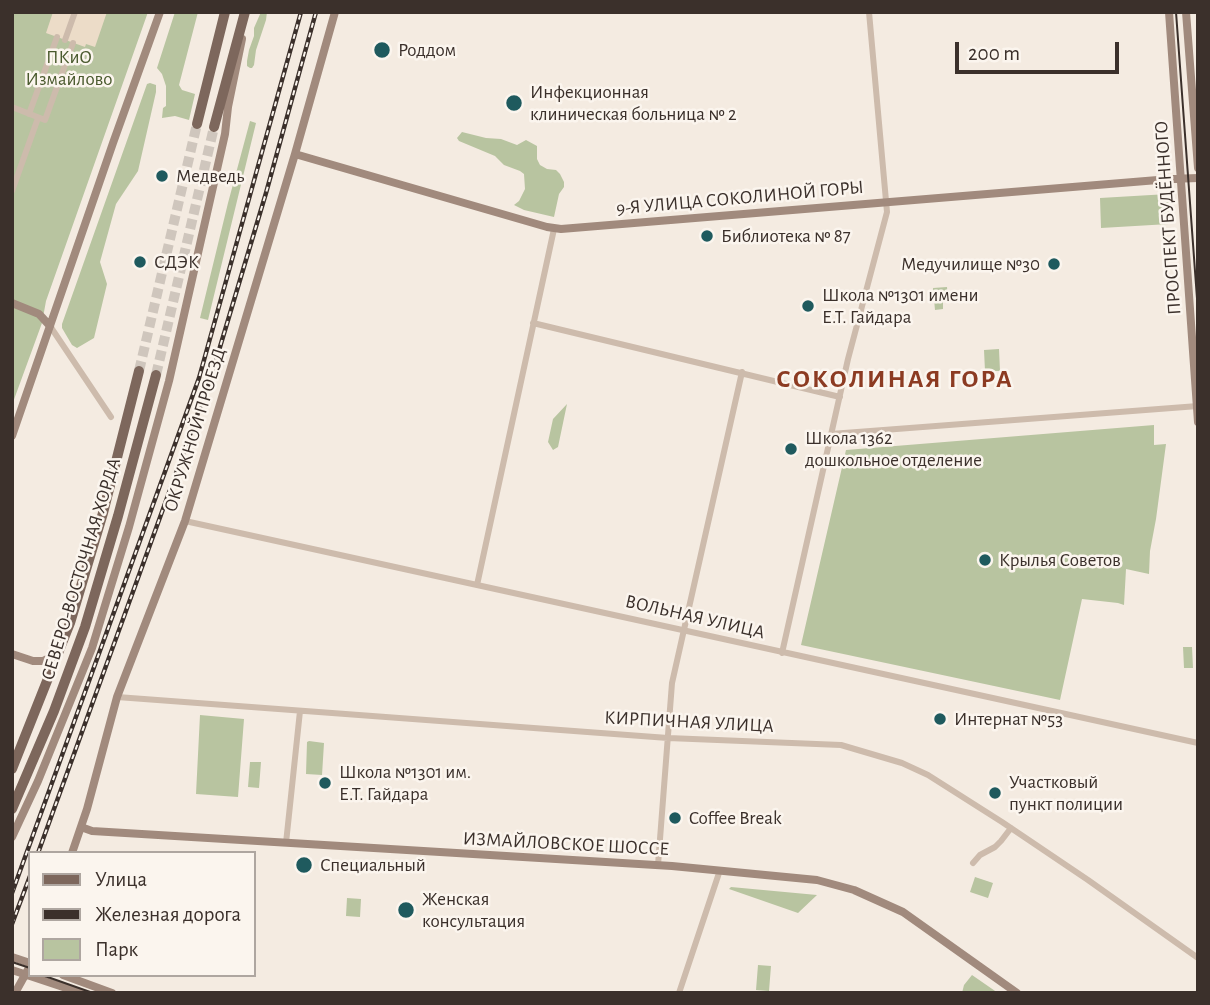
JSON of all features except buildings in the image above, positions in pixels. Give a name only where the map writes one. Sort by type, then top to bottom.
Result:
[{"type":"main road","points":[[12,436],[160,12]]},
{"type":"main road","points":[[197,124],[225,12]]},
{"type":"main road","points":[[214,127],[246,12]]},
{"type":"main road","points":[[12,837],[38,781],[92,648],[129,527],[169,381],[225,134],[246,12]]},
{"type":"main road","name":"ОКРУЖНОЙ ПРОЕЗД","points":[[73,851],[117,697],[185,521],[335,12]]},
{"type":"main road","name":"ПРОСПЕКТ БУДЁННОГО","points":[[1169,12],[1198,422]]},
{"type":"main road","name":"ПРОСПЕКТ БУДЁННОГО","points":[[1186,12],[1198,168]]},
{"type":"main road","name":"9-Я УЛИЦА СОКОЛИНОЙ ГОРЫ","points":[[295,154],[554,229],[1198,178]]},
{"type":"main road","points":[[12,303],[39,314],[50,326]]},
{"type":"main road","name":"СЕВЕРО-ВОСТОЧНАЯ ХОРДА","points":[[12,769],[64,640],[103,513],[139,371]]},
{"type":"main road","name":"СЕВЕРО-ВОСТОЧНАЯ ХОРДА","points":[[12,809],[54,711],[85,627],[156,375]]},
{"type":"main road","points":[[12,654],[33,662],[43,661],[49,658],[64,640]]},
{"type":"main road","name":"ИЗМАЙЛОВСКОЕ ШОССЕ","points":[[81,827],[92,831],[658,865],[807,878],[841,886],[893,906],[1017,993]]},
{"type":"main road","points":[[12,957],[28,964]]},
{"type":"main road","points":[[16,993],[28,969]]},
{"type":"main road","points":[[12,970],[28,976]]},
{"type":"main road","points":[[31,977],[81,993]]},
{"type":"main road","points":[[68,977],[112,993]]},
{"type":"street","points":[[65,40],[75,12]]},
{"type":"street","points":[[782,653],[831,434],[887,212],[869,12]]},
{"type":"street","points":[[29,114],[57,37]]},
{"type":"street","points":[[12,107],[45,120],[73,43]]},
{"type":"street","points":[[1175,101],[1193,100]]},
{"type":"street","points":[[12,191],[38,118]]},
{"type":"street","points":[[477,585],[554,229]]},
{"type":"street","points":[[533,323],[840,397]]},
{"type":"street","points":[[50,326],[111,417]]},
{"type":"street","points":[[658,865],[672,683],[742,372]]},
{"type":"street","points":[[831,434],[1197,406]]},
{"type":"street","name":"ВОЛЬНАЯ УЛИЦА","points":[[185,521],[1198,743]]},
{"type":"street","name":"КИРПИЧНАЯ УЛИЦА","points":[[117,697],[667,738],[841,745],[914,768],[959,793],[1198,958]]},
{"type":"street","points":[[286,843],[300,711]]},
{"type":"street","points":[[973,863],[980,855],[995,847],[1011,828]]},
{"type":"street","points":[[679,993],[720,870]]},
{"type":"green space","name":"ПКиО Измайлово","points":[[12,12],[148,12],[12,405]]},
{"type":"green space","points":[[175,12],[198,12],[179,85],[182,90],[195,94],[189,120],[175,116],[162,118],[163,108],[166,106],[166,86],[157,68]]},
{"type":"green space","points":[[261,12],[267,12],[266,20],[254,65],[250,68],[247,66],[249,50]]},
{"type":"green space","points":[[147,84],[156,85],[156,92],[138,171],[116,204],[100,262],[107,284],[94,338],[77,348],[72,345],[62,324]]},
{"type":"green space","points":[[250,121],[256,123],[208,320],[200,318]]},
{"type":"green space","points":[[462,132],[501,139],[517,145],[526,140],[537,146],[540,165],[556,170],[564,182],[554,217],[514,205],[525,189],[524,174],[504,165],[495,156],[459,141],[457,138]]},
{"type":"green space","points":[[1168,194],[1169,224],[1101,228],[1100,198]]},
{"type":"green space","points":[[947,287],[948,300],[943,300],[943,309],[935,310],[933,288]]},
{"type":"green space","points":[[999,349],[1000,371],[985,371],[984,350]]},
{"type":"green space","points":[[567,404],[558,447],[553,450],[548,442],[553,419]]},
{"type":"green space","name":"Крылья Советов","points":[[1154,425],[1154,445],[1166,444],[1149,574],[1126,569],[1124,605],[1082,599],[1060,700],[801,645],[846,450]]},
{"type":"green space","points":[[1183,647],[1192,647],[1193,668],[1184,668]]},
{"type":"green space","points":[[200,715],[244,719],[238,797],[196,794]]},
{"type":"green space","points":[[309,741],[324,743],[322,775],[306,774]]},
{"type":"green space","points":[[250,762],[261,762],[259,788],[248,787]]},
{"type":"green space","points":[[975,877],[993,883],[988,898],[970,892]]},
{"type":"green space","points":[[731,887],[817,895],[798,913],[729,889]]},
{"type":"green space","points":[[347,898],[361,899],[360,917],[346,916]]},
{"type":"green space","points":[[758,965],[771,966],[769,991],[756,990]]},
{"type":"green space","points":[[972,975],[998,993],[962,993],[964,985]]},
{"type":"shaded area","points":[[53,12],[107,12],[95,47],[86,44],[85,47],[46,33]]},
{"type":"tunnel","points":[[139,371],[197,124]]},
{"type":"tunnel","points":[[156,375],[214,127]]},
{"type":"tram line","points":[[1176,12],[1198,312]]},
{"type":"tram line","points":[[12,962],[28,967]]},
{"type":"tram line","points":[[48,977],[93,993]]},
{"type":"railway","points":[[12,893],[199,378],[301,12]]},
{"type":"railway","points":[[39,851],[211,377],[316,12]]},
{"type":"railway","points":[[12,924],[28,881]]},
{"type":"place","name":"Роддом","points":[[382,50]]},
{"type":"place","name":"Инфекционная клиническая больница № 2","points":[[514,103]]},
{"type":"place","name":"Медведь","points":[[162,176]]},
{"type":"place","name":"Библиотека № 87","points":[[707,236]]},
{"type":"place","name":"СДЭК","points":[[140,262]]},
{"type":"place","name":"Медучилище №30","points":[[1054,264]]},
{"type":"place","name":"Школа №1301 имени Е.Т. Гайдара","points":[[808,306]]},
{"type":"place","name":"Школа 1362 дошкольное отделение","points":[[791,449]]},
{"type":"place","name":"Крылья Советов","points":[[985,560]]},
{"type":"place","name":"Интернат №53","points":[[940,719]]},
{"type":"place","name":"Школа №1301 им. Е.Т. Гайдара","points":[[325,783]]},
{"type":"place","name":"Участковый пункт полиции","points":[[995,793]]},
{"type":"place","name":"Coffee Break","points":[[675,818]]},
{"type":"place","name":"Специальный","points":[[304,865]]},
{"type":"place","name":"Женская консультация","points":[[406,910]]},
{"type":"district","name":"СОКОЛИНАЯ ГОРА","points":[[895,379]]}]
